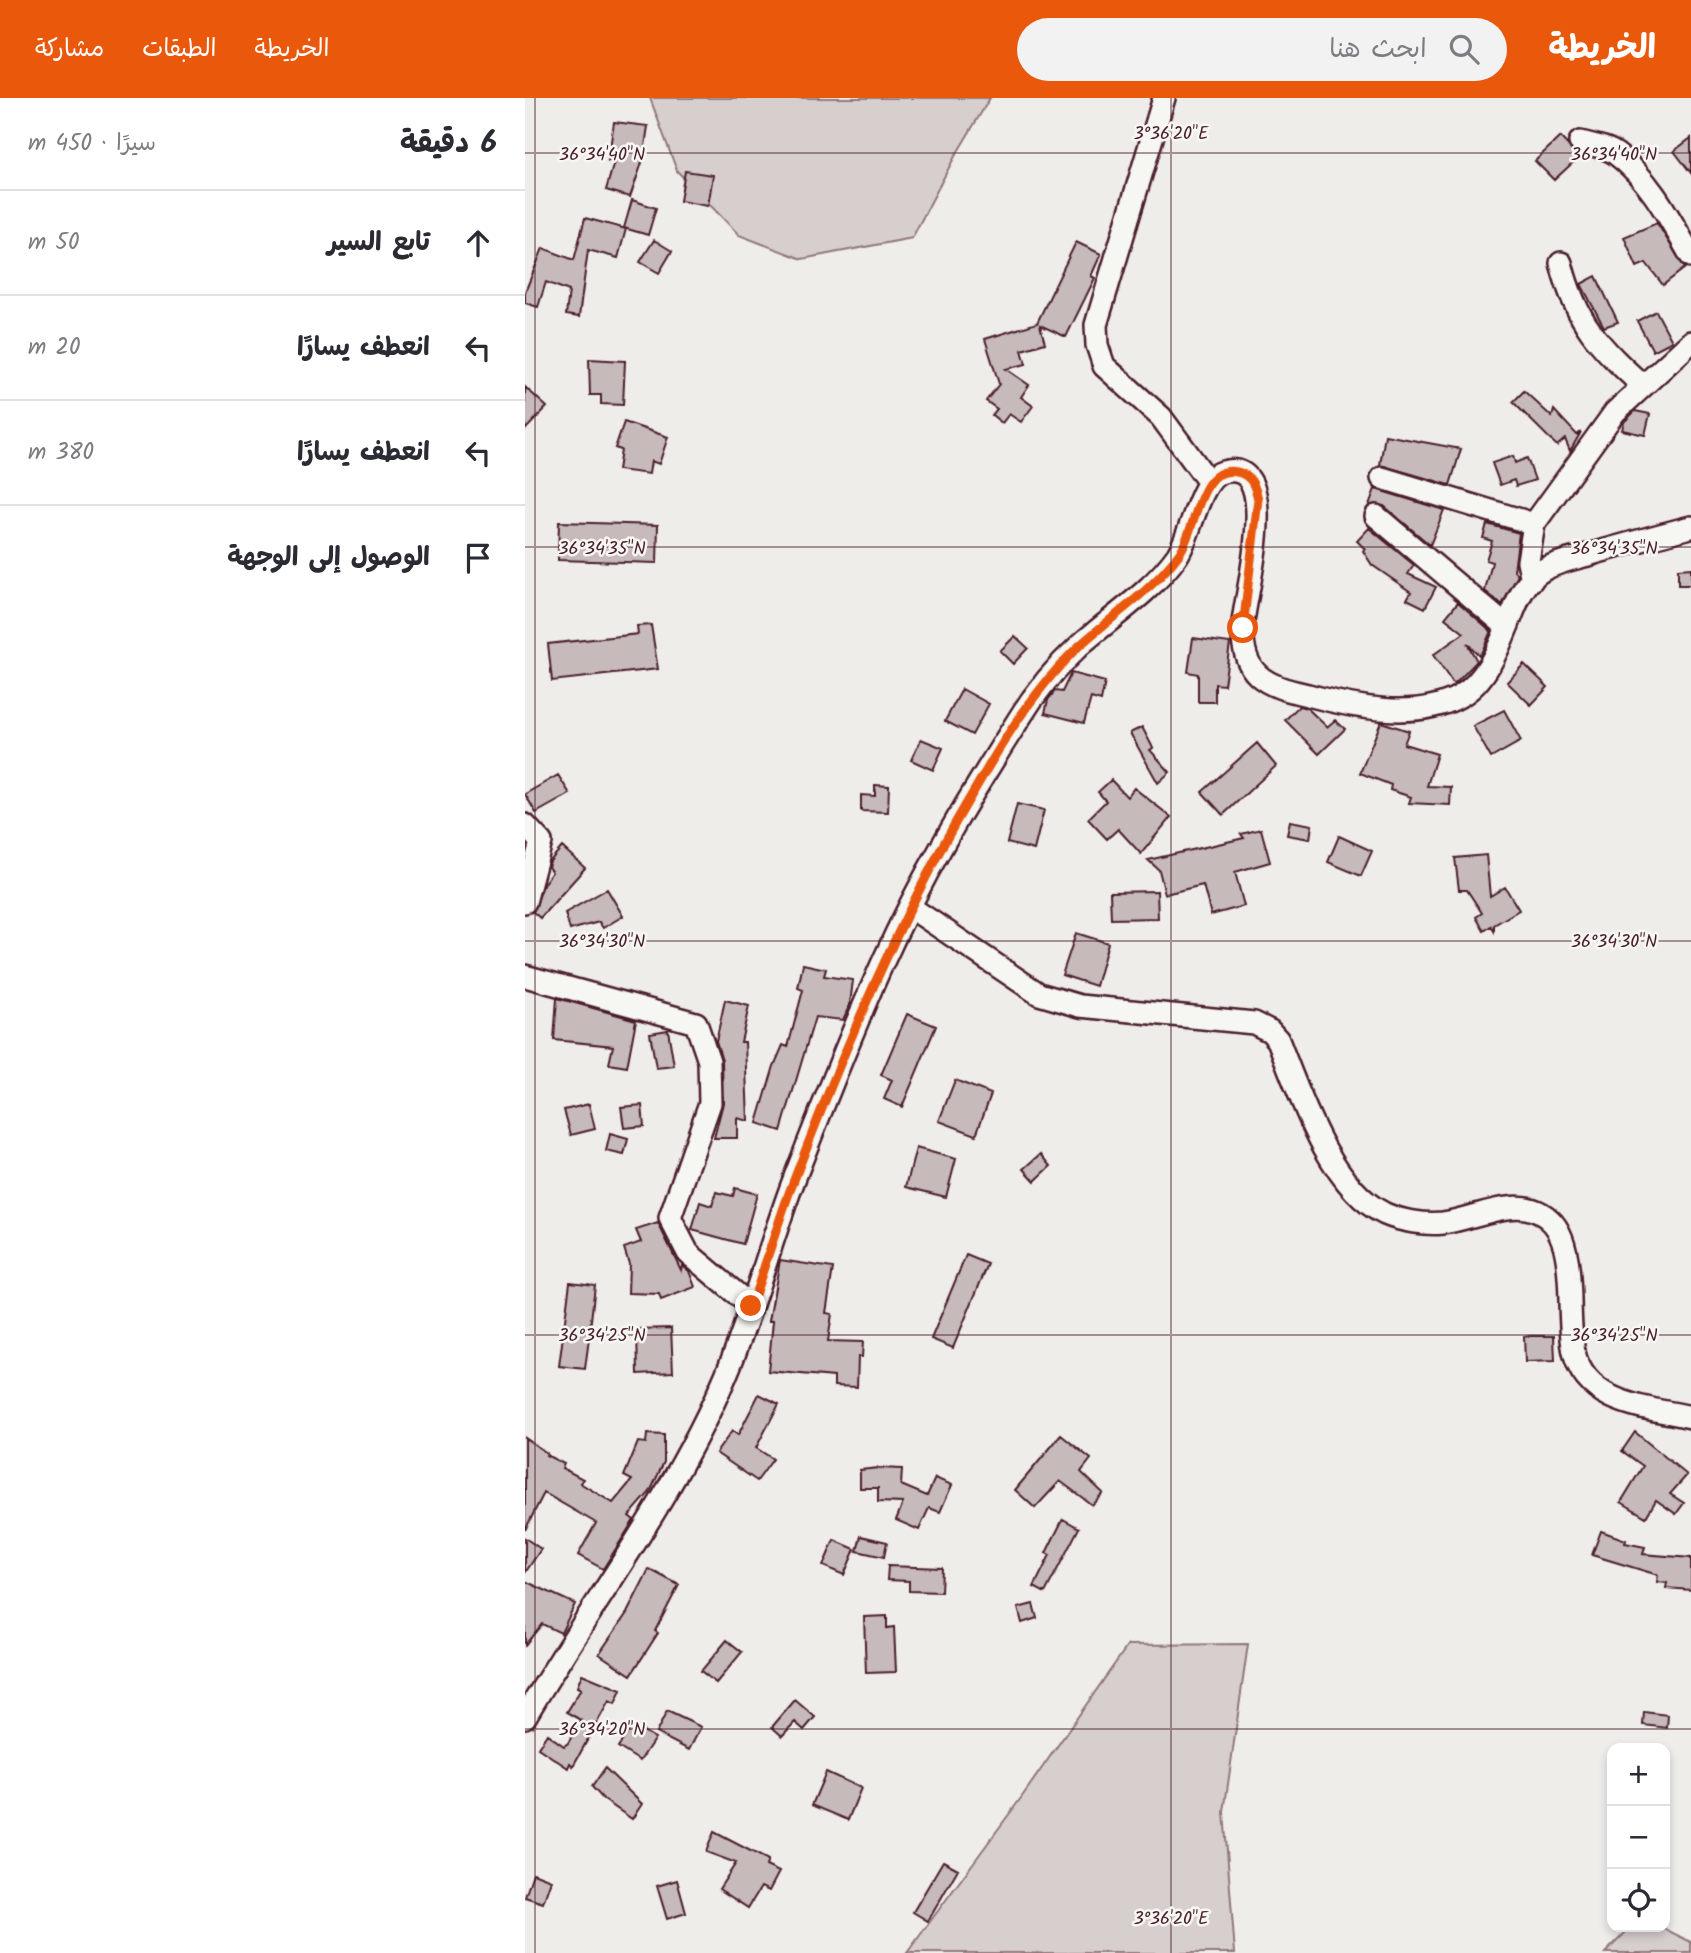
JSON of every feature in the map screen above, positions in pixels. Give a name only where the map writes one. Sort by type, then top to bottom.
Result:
[{"type":"street","points":[[1164,98],[1096,325],[1097,345],[1104,366],[1161,417],[1208,481]]},
{"type":"street","points":[[1580,142],[1614,152],[1632,168],[1664,209],[1691,256]]},
{"type":"street","points":[[1561,263],[1570,298],[1583,322],[1608,354],[1643,386]]},
{"type":"street","points":[[1532,580],[1528,561],[1534,524],[1615,412],[1691,342]]},
{"type":"street","points":[[525,1717],[578,1628],[653,1517],[726,1375],[798,1170],[883,963],[909,907],[947,838],[1021,715],[1051,676],[1078,647],[1156,581],[1180,552],[1195,522],[1208,481],[1218,473],[1242,473],[1254,483],[1258,499],[1257,531],[1243,628],[1245,655],[1256,674],[1278,687],[1317,697],[1397,710],[1428,707],[1459,697],[1482,677],[1521,592],[1539,571],[1691,527]]},
{"type":"street","points":[[1382,478],[1534,524]]},
{"type":"street","points":[[1376,516],[1507,627]]},
{"type":"street","points":[[525,825],[541,842],[525,902]]},
{"type":"street","points":[[909,907],[1039,994],[1080,1006],[1254,1023],[1270,1031],[1278,1040],[1313,1129],[1338,1168],[1361,1195],[1384,1213],[1417,1222],[1442,1223],[1519,1206],[1539,1210],[1555,1225],[1564,1247],[1569,1270],[1573,1350],[1579,1369],[1590,1384],[1611,1399],[1691,1417]]},
{"type":"street","points":[[525,976],[696,1023],[709,1060],[711,1103],[670,1218],[688,1253],[751,1306]]},
{"type":"shaded area","points":[[650,98],[990,98],[954,158],[912,238],[802,259],[739,235],[677,171]]},
{"type":"shaded area","points":[[1248,1644],[1224,1812],[1235,1953],[907,1953],[1021,1798],[1128,1645]]},
{"type":"shaded area","points":[[1626,1932],[1670,1932],[1691,1942],[1691,1953],[1605,1953]]},
{"type":"building","points":[[614,122],[648,126],[643,160],[630,197],[606,190],[614,162],[608,161]]},
{"type":"building","points":[[1560,137],[1579,157],[1554,180],[1535,161]]},
{"type":"building","points":[[1691,138],[1691,173],[1674,151]]},
{"type":"building","points":[[685,171],[713,175],[708,206],[680,201]]},
{"type":"building","points":[[632,200],[656,208],[648,235],[624,228]]},
{"type":"building","points":[[585,218],[626,229],[618,258],[588,250],[579,317],[566,315],[569,291],[546,282],[538,307],[525,303],[525,292],[543,248],[574,260]]},
{"type":"building","points":[[1657,223],[1685,268],[1663,285],[1646,263],[1637,267],[1624,237]]},
{"type":"building","points":[[654,240],[672,251],[659,273],[640,262]]},
{"type":"building","points":[[1076,242],[1101,254],[1091,276],[1095,278],[1066,337],[1040,325],[1045,343],[1022,350],[1026,364],[1006,369],[1029,385],[1021,397],[1033,406],[1021,422],[1009,414],[1002,423],[992,415],[997,409],[986,401],[999,384],[985,339],[1037,323]]},
{"type":"building","points":[[1596,276],[1618,322],[1604,327],[1581,284]]},
{"type":"building","points":[[1656,311],[1672,341],[1653,351],[1637,321]]},
{"type":"building","points":[[589,359],[625,361],[623,405],[601,404],[601,395],[590,395]]},
{"type":"building","points":[[525,387],[547,407],[525,430]]},
{"type":"building","points":[[1524,391],[1552,417],[1554,410],[1577,435],[1581,432],[1570,451],[1565,439],[1557,446],[1513,402]]},
{"type":"building","points":[[1635,411],[1650,414],[1645,435],[1622,430],[1624,422]]},
{"type":"building","points":[[624,422],[668,437],[659,464],[651,461],[649,474],[618,470],[621,450],[615,448]]},
{"type":"building","points":[[1385,435],[1461,449],[1450,485],[1380,465]]},
{"type":"building","points":[[1513,456],[1515,463],[1527,458],[1535,480],[1516,486],[1514,480],[1500,485],[1492,463]]},
{"type":"building","points":[[1375,489],[1444,510],[1430,545],[1384,506],[1369,505]]},
{"type":"building","points":[[559,522],[658,525],[657,563],[558,560]]},
{"type":"building","points":[[1487,524],[1519,533],[1514,571],[1518,575],[1502,605],[1485,591],[1492,562],[1486,560],[1492,541],[1483,538]]},
{"type":"building","points":[[1369,528],[1414,565],[1408,574],[1436,587],[1425,608],[1407,599],[1411,592],[1372,565],[1363,551],[1365,549],[1357,541]]},
{"type":"building","points":[[1691,568],[1691,585],[1678,585],[1678,569]]},
{"type":"building","points":[[1458,602],[1491,631],[1480,656],[1467,643],[1477,661],[1454,685],[1433,655],[1464,633],[1445,618]]},
{"type":"building","points":[[651,625],[658,669],[552,681],[548,644],[638,634],[637,626]]},
{"type":"building","points":[[1015,636],[1028,648],[1013,664],[1000,651]]},
{"type":"building","points":[[1193,638],[1230,643],[1224,685],[1215,684],[1215,702],[1198,702],[1198,674],[1188,672]]},
{"type":"building","points":[[1524,664],[1548,687],[1531,705],[1507,682]]},
{"type":"building","points":[[1071,673],[1105,682],[1101,701],[1091,698],[1084,723],[1045,713],[1048,700],[1055,691],[1062,692]]},
{"type":"building","points":[[962,689],[989,704],[972,735],[945,721]]},
{"type":"building","points":[[1299,706],[1307,708],[1327,727],[1335,720],[1345,729],[1319,754],[1285,720]]},
{"type":"building","points":[[1504,710],[1521,741],[1491,758],[1473,726]]},
{"type":"building","points":[[1381,722],[1409,731],[1404,744],[1437,754],[1427,786],[1451,787],[1450,805],[1409,803],[1411,797],[1390,790],[1391,785],[1360,773]]},
{"type":"building","points":[[1142,727],[1153,748],[1150,750],[1170,772],[1158,783],[1130,733]]},
{"type":"building","points":[[921,739],[943,748],[933,770],[911,760]]},
{"type":"building","points":[[1257,743],[1276,766],[1223,815],[1202,792]]},
{"type":"building","points":[[558,775],[570,794],[536,813],[525,794]]},
{"type":"building","points":[[1111,780],[1127,797],[1134,788],[1171,817],[1141,854],[1118,829],[1107,839],[1088,819],[1106,801],[1098,792]]},
{"type":"building","points":[[875,785],[889,786],[888,812],[861,811],[861,795],[875,796]]},
{"type":"building","points":[[1017,804],[1044,810],[1034,850],[1007,843]]},
{"type":"building","points":[[1290,821],[1312,825],[1310,839],[1287,835]]},
{"type":"building","points":[[1261,829],[1270,862],[1235,872],[1244,906],[1211,915],[1203,885],[1165,894],[1159,870],[1148,860],[1244,838],[1241,834]]},
{"type":"building","points":[[1339,836],[1372,851],[1361,876],[1328,862]]},
{"type":"building","points":[[562,847],[585,868],[540,918],[533,912],[544,883],[552,872],[548,867],[550,861]]},
{"type":"building","points":[[1486,855],[1490,896],[1505,887],[1519,910],[1494,925],[1494,931],[1491,926],[1484,931],[1476,917],[1482,913],[1467,890],[1459,890],[1455,858]]},
{"type":"building","points":[[607,889],[623,916],[603,928],[599,922],[570,930],[565,913]]},
{"type":"building","points":[[1157,891],[1158,918],[1111,919],[1110,892]]},
{"type":"building","points":[[1076,933],[1108,943],[1096,986],[1062,975]]},
{"type":"building","points":[[803,964],[826,969],[824,976],[853,980],[850,1004],[843,1020],[815,1017],[781,1131],[757,1123],[774,1066],[783,1045],[788,1047],[803,990],[798,988]]},
{"type":"building","points":[[557,998],[636,1020],[627,1067],[609,1064],[613,1046],[554,1040]]},
{"type":"building","points":[[725,1000],[749,1006],[741,1042],[745,1042],[748,1121],[737,1118],[737,1138],[714,1138],[723,1103],[722,1060],[716,1041]]},
{"type":"building","points":[[907,1014],[936,1026],[902,1107],[884,1099],[892,1080],[881,1075]]},
{"type":"building","points":[[668,1030],[674,1066],[656,1068],[650,1033]]},
{"type":"building","points":[[955,1080],[991,1094],[976,1135],[939,1121]]},
{"type":"building","points":[[589,1104],[595,1129],[571,1135],[564,1110]]},
{"type":"building","points":[[642,1105],[644,1126],[624,1128],[621,1107]]},
{"type":"building","points":[[610,1134],[628,1139],[624,1155],[606,1151]]},
{"type":"building","points":[[916,1148],[956,1159],[946,1197],[906,1187]]},
{"type":"building","points":[[1041,1154],[1051,1166],[1035,1181],[1024,1169]]},
{"type":"building","points":[[735,1188],[757,1194],[743,1244],[692,1230],[700,1202],[712,1206],[716,1192],[733,1196]]},
{"type":"building","points":[[658,1223],[681,1270],[682,1265],[689,1271],[695,1287],[661,1300],[659,1294],[628,1293],[629,1264],[624,1248],[641,1242],[636,1230]]},
{"type":"building","points":[[966,1255],[988,1264],[953,1348],[931,1339]]},
{"type":"building","points":[[780,1260],[833,1268],[826,1313],[832,1314],[828,1341],[863,1342],[862,1357],[858,1357],[857,1387],[834,1386],[834,1377],[768,1371],[773,1321],[769,1321]]},
{"type":"building","points":[[570,1282],[595,1285],[590,1329],[585,1331],[590,1331],[585,1369],[559,1366]]},
{"type":"building","points":[[671,1328],[673,1372],[638,1374],[637,1329]]},
{"type":"building","points":[[1524,1336],[1554,1336],[1555,1361],[1525,1362]]},
{"type":"building","points":[[759,1394],[779,1404],[756,1448],[773,1459],[757,1481],[716,1453],[732,1431],[738,1435]]},
{"type":"building","points":[[1635,1432],[1687,1475],[1670,1494],[1684,1503],[1676,1514],[1656,1500],[1646,1517],[1621,1502],[1643,1466],[1622,1451]]},
{"type":"building","points":[[647,1434],[664,1435],[664,1462],[650,1492],[629,1516],[634,1520],[603,1569],[578,1555],[596,1523],[544,1493],[525,1530],[525,1438],[547,1453],[546,1455],[564,1464],[562,1468],[583,1479],[580,1483],[613,1503],[632,1480],[624,1476],[638,1442],[646,1443]]},
{"type":"building","points":[[1061,1435],[1091,1459],[1081,1472],[1103,1493],[1092,1505],[1060,1481],[1035,1508],[1015,1490]]},
{"type":"building","points":[[902,1469],[901,1485],[927,1496],[935,1478],[952,1485],[940,1512],[929,1508],[919,1530],[896,1520],[903,1503],[878,1502],[878,1488],[860,1488],[860,1470]]},
{"type":"building","points":[[1063,1519],[1079,1528],[1045,1593],[1034,1587],[1050,1555],[1046,1553]]},
{"type":"building","points":[[1601,1531],[1626,1540],[1625,1543],[1645,1547],[1643,1554],[1691,1558],[1691,1590],[1666,1588],[1667,1583],[1657,1582],[1658,1575],[1592,1555]]},
{"type":"building","points":[[861,1536],[887,1542],[884,1557],[857,1551]]},
{"type":"building","points":[[525,1538],[541,1549],[525,1573]]},
{"type":"building","points":[[834,1540],[855,1549],[844,1575],[823,1566]]},
{"type":"building","points":[[888,1566],[942,1568],[941,1592],[909,1591],[909,1581],[887,1580]]},
{"type":"building","points":[[649,1569],[679,1585],[655,1631],[658,1633],[631,1675],[599,1654],[627,1613]]},
{"type":"building","points":[[525,1581],[575,1604],[561,1633],[542,1624],[525,1645]]},
{"type":"building","points":[[1033,1604],[1037,1618],[1022,1623],[1018,1608]]},
{"type":"building","points":[[887,1616],[887,1628],[894,1627],[896,1672],[866,1673],[864,1617]]},
{"type":"building","points":[[727,1640],[742,1652],[716,1683],[701,1671]]},
{"type":"building","points":[[582,1674],[621,1690],[615,1704],[609,1701],[573,1766],[570,1763],[568,1768],[538,1748],[547,1734],[564,1746],[568,1743],[581,1720],[567,1712],[581,1689],[577,1687]]},
{"type":"building","points":[[795,1700],[815,1717],[804,1730],[795,1722],[782,1736],[772,1727]]},
{"type":"building","points":[[667,1711],[701,1727],[689,1750],[656,1733]]},
{"type":"building","points":[[1644,1712],[1668,1715],[1667,1728],[1643,1725]]},
{"type":"building","points":[[633,1725],[655,1738],[640,1761],[618,1747]]},
{"type":"building","points":[[605,1768],[642,1804],[632,1819],[604,1800],[592,1787]]},
{"type":"building","points":[[826,1772],[861,1788],[848,1820],[812,1805]]},
{"type":"building","points":[[714,1832],[768,1860],[766,1866],[779,1872],[769,1891],[761,1887],[748,1908],[719,1889],[736,1863],[706,1852]]},
{"type":"building","points":[[943,1861],[958,1869],[928,1921],[913,1912]]},
{"type":"building","points":[[533,1873],[551,1880],[543,1903],[525,1897]]},
{"type":"building","points":[[677,1880],[686,1913],[667,1919],[657,1886]]},
{"type":"route","points":[[751,1306],[793,1182],[883,963],[909,907],[947,838],[1021,715],[1051,676],[1078,647],[1156,581],[1180,552],[1195,522],[1208,481],[1218,473],[1230,471],[1242,473],[1254,483],[1258,499],[1257,531],[1243,628]]}]
